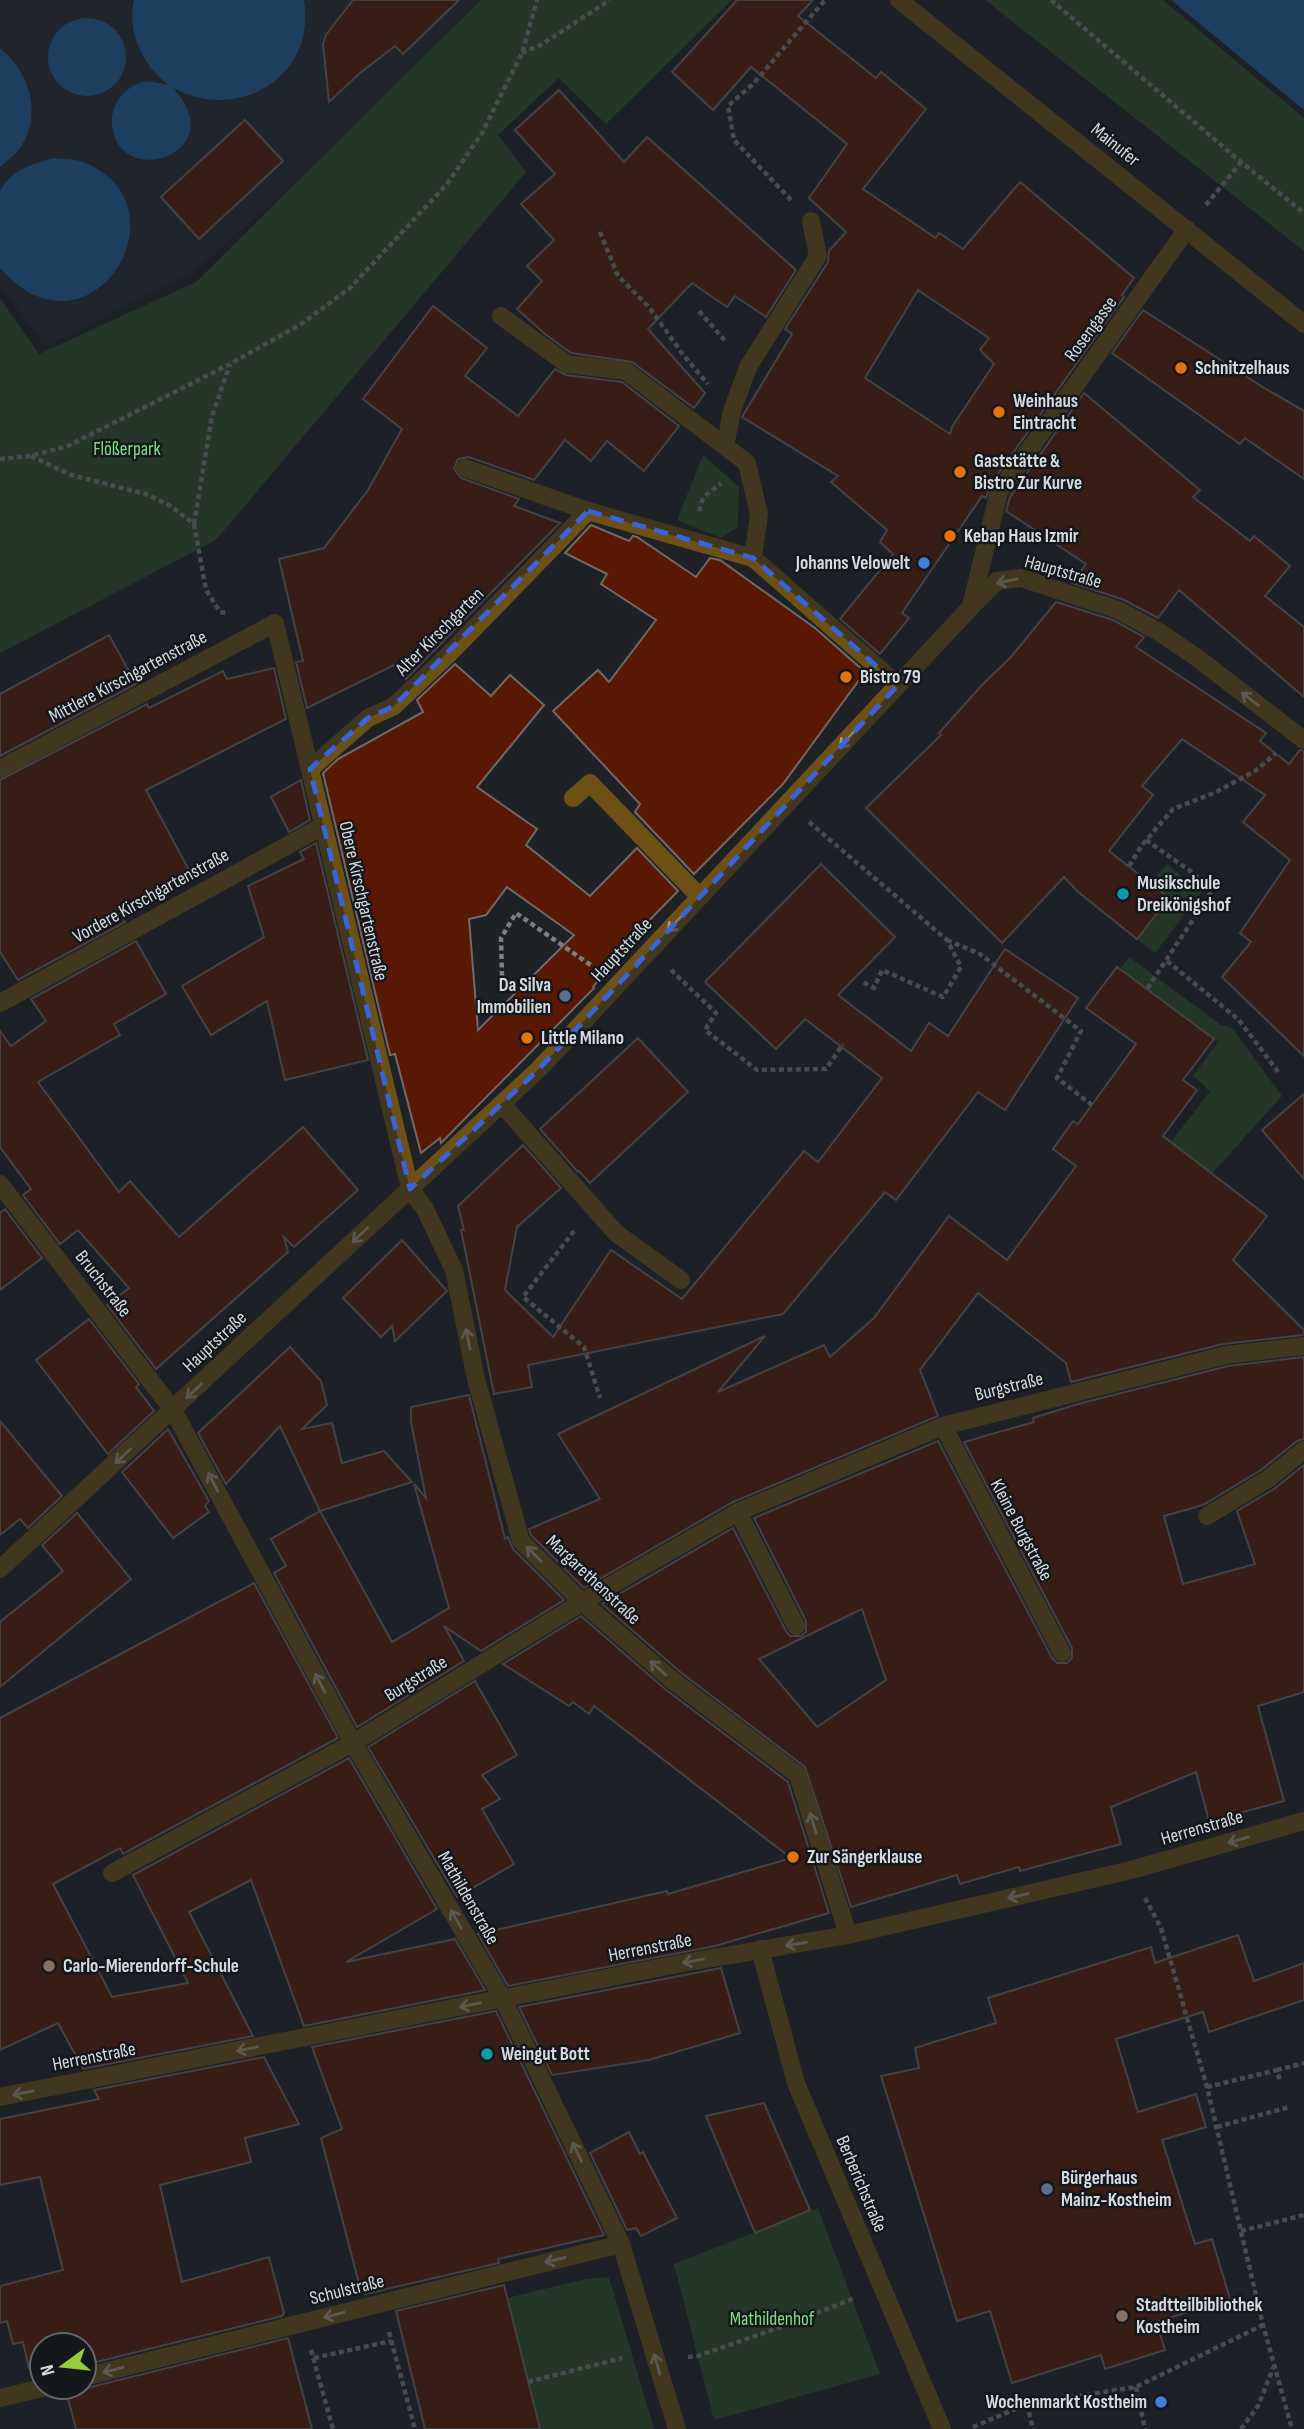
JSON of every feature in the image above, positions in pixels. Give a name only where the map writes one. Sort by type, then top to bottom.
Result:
[{"type":"street","name":"Mainufer","points":[[899,0],[1304,324]]},
{"type":"street","points":[[725,446],[732,411],[748,367],[818,256],[811,221]]},
{"type":"street","name":"Rosengasse","points":[[971,607],[999,492],[1186,229]]},
{"type":"street","points":[[501,317],[567,364],[626,371],[747,463],[759,514],[753,558]]},
{"type":"street","points":[[465,468],[588,511],[753,558],[898,685]]},
{"type":"street","name":"Alter Kirschgarten","points":[[310,769],[368,719],[394,706],[449,654],[588,511]]},
{"type":"street","name":"Hauptstraße","points":[[0,1569],[538,1070],[998,581],[1021,578],[1118,610],[1159,632],[1196,657],[1300,737]]},
{"type":"street","name":"Obere Kirschgartenstraße","points":[[275,623],[410,1189]]},
{"type":"street","name":"Mittlere Kirschgartenstraße","points":[[0,769],[275,623]]},
{"type":"street","points":[[573,798],[590,783],[700,897]]},
{"type":"street","name":"Vordere Kirschgartenstraße","points":[[0,1003],[323,826]]},
{"type":"street","points":[[502,1104],[616,1233],[681,1280]]},
{"type":"street","name":"Bruchstraße","points":[[0,1184],[173,1410]]},
{"type":"street","name":"Margarethenstraße","points":[[410,1189],[425,1209],[454,1270],[476,1379],[521,1541],[582,1602],[672,1680],[799,1775],[848,1935]]},
{"type":"street","name":"Burgstraße","points":[[111,1873],[353,1743],[582,1602],[738,1512],[943,1426],[1226,1355],[1304,1346]]},
{"type":"street","name":"Mathildenstraße","points":[[173,1410],[353,1743],[503,1999],[621,2244],[677,2429]]},
{"type":"street","name":"Kleine Burgstraße","points":[[943,1426],[1062,1653]]},
{"type":"street","points":[[1207,1516],[1268,1479],[1304,1450]]},
{"type":"street","points":[[738,1512],[796,1626]]},
{"type":"street","name":"Herrenstraße","points":[[0,2097],[760,1949],[848,1935],[1131,1870],[1304,1821]]},
{"type":"street","name":"Berberichstraße","points":[[760,1949],[796,2083],[942,2429]]},
{"type":"street","name":"Schulstraße","points":[[98,2374],[621,2244]]},
{"type":"street","points":[[0,2398],[28,2391]]},
{"type":"path","points":[[0,460],[30,456],[68,446],[230,364],[301,324],[350,288],[447,184],[482,133],[522,54],[537,0]]},
{"type":"path","points":[[522,54],[610,0]]},
{"type":"path","points":[[811,221],[734,140],[729,106],[753,84],[825,0]]},
{"type":"path","points":[[1051,0],[1304,213]]},
{"type":"path","points":[[1186,229],[1241,162]]},
{"type":"path","points":[[600,232],[618,276],[649,307],[684,356],[732,411]]},
{"type":"path","points":[[699,311],[748,367]]},
{"type":"path","points":[[230,364],[212,416],[194,524],[206,590],[220,612],[275,623]]},
{"type":"path","points":[[30,456],[71,475],[146,494],[169,505],[194,524]]},
{"type":"path","points":[[691,540],[703,498],[747,463]]},
{"type":"path","points":[[1129,866],[1146,840],[1173,809],[1214,793],[1255,771],[1300,737]]},
{"type":"path","points":[[788,803],[947,940],[980,954],[1081,1031],[1057,1078],[1092,1105]]},
{"type":"path","points":[[1146,840],[1189,870],[1212,891],[1147,989]]},
{"type":"path","points":[[502,976],[501,938],[516,913],[618,985]]},
{"type":"path","points":[[861,981],[874,988],[882,970],[943,998],[961,967],[947,940]]},
{"type":"path","points":[[650,950],[716,1013],[705,1030],[757,1070],[826,1069],[843,1044]]},
{"type":"path","points":[[1167,961],[1239,1020],[1279,1073]]},
{"type":"path","points":[[578,1226],[523,1297],[584,1346],[600,1398]]},
{"type":"path","points":[[1131,1870],[1161,1928],[1207,2087],[1263,2325],[1292,2429]]},
{"type":"path","points":[[1207,2087],[1304,2063]]},
{"type":"path","points":[[1277,2070],[1280,2082]]},
{"type":"path","points":[[1217,2127],[1289,2107]]},
{"type":"path","points":[[1241,2231],[1304,2215]]},
{"type":"path","points":[[528,2382],[655,2356],[698,2356],[882,2287]]},
{"type":"path","points":[[382,2303],[415,2429]]},
{"type":"path","points":[[304,2322],[333,2429]]},
{"type":"path","points":[[969,2429],[1027,2404],[1136,2387],[1263,2325]]},
{"type":"path","points":[[314,2358],[391,2340]]},
{"type":"path","points":[[1241,2429],[1258,2406],[1274,2365]]},
{"type":"path","points":[[1136,2387],[1144,2429]]},
{"type":"path","points":[[1027,2404],[1033,2429]]},
{"type":"highlighted area","points":[[588,511],[753,558],[898,685],[538,1070],[410,1189],[310,769],[368,718],[394,706]]},
{"type":"shaded area","points":[[0,0],[478,0],[441,43],[315,166],[193,272],[45,347],[0,284]]},
{"type":"green space","name":"Flößerpark","points":[[481,0],[732,0],[606,124],[559,78],[498,135],[526,172],[216,540],[0,653],[0,298],[39,354],[196,282]]},
{"type":"green space","points":[[985,0],[1163,0],[1304,118],[1304,251]]},
{"type":"green space","points":[[703,455],[739,487],[738,527],[721,538],[677,520]]},
{"type":"green space","points":[[1167,864],[1201,893],[1155,953],[1137,939],[1169,898],[1150,883]]},
{"type":"green space","points":[[1129,957],[1221,1025],[1232,1028],[1282,1096],[1189,1199],[1153,1166],[1210,1091],[1193,1076],[1218,1042],[1120,969]]},
{"type":"green space","name":"Mathildenhof","points":[[818,2208],[880,2374],[714,2420],[674,2264]]},
{"type":"green space","points":[[609,2277],[654,2429],[541,2429],[507,2298],[586,2279]]},
{"type":"water","points":[[134,0],[304,0],[305,27],[298,51],[285,71],[268,86],[246,96],[223,100],[198,97],[173,88],[188,112],[190,131],[181,147],[166,156],[149,160],[131,156],[118,143],[112,122],[117,102],[131,87],[146,82],[169,85],[152,69],[139,48],[133,24]]},
{"type":"water","points":[[1171,0],[1304,0],[1304,110]]},
{"type":"water","points":[[87,18],[102,21],[115,29],[123,42],[126,57],[123,72],[115,85],[102,93],[87,96],[72,93],[59,85],[51,72],[48,57],[51,42],[59,29],[72,21]]},
{"type":"water","points":[[0,48],[20,70],[26,83],[32,111],[25,139],[17,152],[0,167]]},
{"type":"water","points":[[54,158],[80,161],[113,181],[128,209],[129,240],[117,268],[95,290],[67,301],[34,295],[0,268],[0,192],[16,173]]},
{"type":"building","points":[[353,0],[459,0],[403,54],[395,46],[329,102],[323,44],[326,35]]},
{"type":"building","points":[[737,0],[813,0],[798,16],[876,78],[881,72],[926,109],[863,189],[936,238],[939,233],[963,249],[1020,182],[1134,278],[1122,295],[1124,297],[990,485],[986,498],[982,496],[902,613],[909,618],[880,654],[840,619],[893,554],[880,542],[887,530],[831,482],[838,476],[742,417],[792,334],[785,329],[828,262],[829,251],[846,232],[809,198],[847,144],[751,67],[713,110],[672,72]],"holes":[[[918,290],[989,338],[980,350],[994,364],[950,434],[865,378]]]},
{"type":"building","points":[[559,90],[624,162],[647,137],[796,270],[766,317],[735,296],[727,307],[692,283],[648,329],[705,393],[694,408],[632,362],[571,353],[517,309],[542,281],[527,266],[554,240],[521,204],[555,174],[515,130]]},
{"type":"building","points":[[245,120],[283,161],[199,239],[161,197]]},
{"type":"building","points":[[433,306],[487,348],[465,376],[518,416],[555,369],[566,375],[622,382],[679,426],[644,471],[607,441],[591,461],[565,440],[534,480],[469,457],[458,459],[454,469],[461,478],[519,499],[514,506],[560,523],[406,679],[398,663],[307,708],[296,662],[303,661],[279,559],[324,548],[368,490],[402,429],[363,399]]},
{"type":"building","points":[[1143,310],[1304,411],[1304,479],[1245,438],[1240,444],[1112,353]]},
{"type":"building","points":[[1084,393],[1200,490],[1193,497],[1250,541],[1254,536],[1290,566],[1265,596],[1304,627],[1304,697],[1179,590],[1158,618],[1122,599],[1072,583],[1086,564],[1006,511],[1010,497]]},
{"type":"building","points":[[591,525],[629,541],[633,536],[637,537],[696,577],[710,558],[720,560],[815,628],[865,672],[783,784],[694,874],[635,812],[640,804],[553,711],[598,670],[609,682],[656,620],[601,584],[607,574],[565,553]]},
{"type":"building","points":[[1056,602],[1113,620],[1144,637],[1136,647],[1266,733],[1260,741],[1289,764],[1300,750],[1304,751],[1304,1056],[1222,977],[1251,942],[1240,933],[1290,860],[1243,822],[1265,795],[1182,739],[1142,786],[1153,795],[1109,851],[1169,898],[1137,939],[1077,891],[1064,877],[1002,943],[866,808],[941,735],[939,733],[1011,657]]},
{"type":"building","points":[[109,635],[136,684],[0,756],[0,694]]},
{"type":"building","points":[[455,664],[491,696],[510,675],[544,705],[477,787],[537,829],[526,845],[590,896],[637,848],[678,891],[635,935],[594,988],[441,1143],[440,1138],[421,1153],[395,1054],[390,1055],[323,773],[338,759],[423,712],[417,700]],"holes":[[[507,887],[574,935],[478,1030],[469,919],[486,915]]]},
{"type":"building","points":[[274,668],[286,719],[146,790],[190,872],[119,912],[125,922],[18,980],[0,952],[0,780],[147,704],[149,708],[223,671],[227,679]]},
{"type":"building","points":[[301,780],[310,820],[289,832],[271,797]]},
{"type":"building","points":[[316,843],[368,1060],[285,1080],[267,1001],[211,1035],[182,986],[264,937],[248,886],[304,859],[300,852]]},
{"type":"building","points":[[821,864],[895,937],[838,995],[911,1051],[929,1023],[948,1036],[1005,949],[1078,998],[1005,1110],[978,1092],[896,1200],[885,1192],[783,1314],[528,1365],[532,1387],[494,1394],[458,1206],[523,1145],[561,1188],[517,1227],[505,1290],[553,1337],[611,1250],[682,1299],[804,1151],[818,1162],[882,1078],[805,1019],[776,1049],[705,982]]},
{"type":"building","points":[[136,941],[166,994],[114,1024],[120,1035],[38,1082],[119,1192],[130,1181],[179,1237],[303,1127],[358,1190],[294,1247],[284,1237],[288,1252],[156,1369],[107,1305],[129,1288],[78,1230],[60,1244],[23,1195],[31,1189],[0,1147],[0,1031],[11,1046],[46,1021],[31,999]]},
{"type":"building","points":[[1117,967],[1214,1039],[1183,1080],[1197,1090],[1163,1136],[1267,1216],[1233,1260],[1304,1330],[1304,1335],[1223,1344],[1071,1382],[1066,1363],[978,1293],[920,1370],[938,1416],[733,1502],[584,1588],[531,1535],[529,1529],[600,1499],[558,1434],[765,1336],[718,1392],[824,1345],[830,1357],[874,1318],[949,1216],[1007,1260],[1076,1166],[1053,1149],[1073,1121],[1078,1124],[1136,1044],[1086,1008]]},
{"type":"building","points":[[638,1038],[688,1092],[590,1183],[540,1129]]},
{"type":"building","points":[[1304,1094],[1304,1179],[1262,1130]]},
{"type":"building","points":[[5,1209],[42,1258],[0,1290],[0,1213]]},
{"type":"building","points":[[402,1240],[447,1291],[395,1341],[392,1326],[381,1337],[343,1298]]},
{"type":"building","points":[[89,1319],[139,1384],[136,1387],[154,1411],[108,1454],[36,1360]]},
{"type":"building","points":[[290,1347],[321,1381],[327,1405],[302,1429],[332,1423],[342,1463],[384,1451],[412,1482],[320,1511],[280,1426],[226,1484],[198,1433]]},
{"type":"building","points":[[1304,1357],[1304,1439],[1297,1441],[1261,1470],[1203,1505],[1164,1516],[1183,1584],[1255,1564],[1237,1511],[1274,1489],[1304,1465],[1304,1692],[1258,1706],[1284,1801],[1209,1821],[1196,1772],[1111,1807],[1121,1844],[1020,1871],[1019,1867],[960,1884],[957,1875],[851,1907],[805,1767],[679,1671],[602,1604],[733,1528],[786,1631],[790,1636],[801,1636],[806,1632],[806,1621],[754,1518],[938,1441],[1052,1658],[1057,1663],[1067,1663],[1072,1658],[1072,1648],[964,1442],[1034,1422],[1033,1418],[1078,1404],[1228,1366]],"holes":[[[862,1609],[886,1680],[817,1727],[759,1659]]]},
{"type":"building","points":[[469,1395],[505,1539],[508,1537],[513,1549],[564,1600],[481,1651],[444,1626],[464,1661],[357,1727],[274,1573],[286,1566],[271,1539],[320,1511],[392,1642],[449,1608],[414,1484],[426,1498],[411,1422],[411,1407]]},
{"type":"building","points":[[0,1421],[62,1496],[28,1528],[20,1519],[0,1535]]},
{"type":"building","points":[[168,1429],[209,1501],[205,1506],[209,1512],[173,1538],[122,1472]]},
{"type":"building","points":[[77,1513],[131,1579],[0,1687],[0,1622],[63,1571],[42,1545]]},
{"type":"building","points":[[254,1583],[338,1738],[123,1854],[120,1848],[53,1884],[112,1997],[188,1983],[133,1875],[349,1758],[437,1909],[346,1962],[455,1939],[485,1990],[304,2026],[251,1880],[189,1912],[253,2036],[83,2069],[58,2023],[0,2050],[0,1718]]},
{"type":"building","points":[[581,1616],[665,1689],[788,1782],[829,1913],[715,1946],[508,1986],[478,1934],[667,1891],[668,1894],[791,1858],[594,1706],[589,1714],[573,1702],[569,1706],[503,1664]]},
{"type":"building","points":[[475,1681],[517,1755],[482,1775],[500,1799],[482,1809],[514,1864],[457,1897],[368,1747]]},
{"type":"building","name":"Bürgerhaus Mainz-Kostheim","points":[[1238,1935],[1254,1981],[1304,1963],[1304,2000],[1209,2032],[1203,2012],[1116,2039],[1138,2112],[1196,2094],[1206,2127],[1162,2140],[1195,2244],[1212,2239],[1230,2299],[1156,2322],[1165,2350],[1105,2369],[1101,2355],[1012,2383],[990,2311],[957,2321],[881,2076],[919,2068],[915,2048],[996,2023],[988,1998],[1151,1947],[1155,1963]]},
{"type":"building","points":[[721,1968],[740,2033],[649,2060],[552,2075],[519,2007]]},
{"type":"building","points":[[496,2011],[604,2235],[498,2259],[499,2263],[365,2294],[364,2290],[361,2291],[321,2138],[342,2129],[312,2047]]},
{"type":"building","points":[[264,2057],[299,2124],[245,2138],[251,2162],[160,2185],[182,2282],[269,2257],[284,2313],[282,2316],[98,2362],[98,2331],[28,2331],[28,2364],[23,2342],[13,2344],[7,2321],[0,2323],[0,2286],[63,2270],[40,2177],[0,2185],[0,2119],[99,2099],[94,2090]]},
{"type":"building","points":[[764,2103],[810,2210],[755,2233],[706,2116]]},
{"type":"building","points":[[629,2132],[640,2154],[643,2152],[677,2218],[641,2236],[636,2228],[627,2230],[590,2153]]},
{"type":"building","points":[[504,2285],[540,2429],[425,2429],[396,2311]]},
{"type":"building","points":[[288,2338],[312,2429],[76,2429],[69,2401],[98,2401],[98,2385]]},
{"type":"place","name":"Schnitzelhaus","points":[[1181,368]]},
{"type":"place","name":"Weinhaus Eintracht","points":[[999,412]]},
{"type":"place","name":"Gaststätte & Bistro Zur Kurve","points":[[960,472]]},
{"type":"place","name":"Kebap Haus Izmir","points":[[950,536]]},
{"type":"place","name":"Johanns Velowelt","points":[[924,563]]},
{"type":"place","name":"Bistro 79","points":[[846,677]]},
{"type":"place","name":"Musikschule Dreikönigshof","points":[[1123,894]]},
{"type":"place","name":"Da Silva Immobilien","points":[[565,996]]},
{"type":"place","name":"Little Milano","points":[[527,1038]]},
{"type":"place","name":"Zur Sängerklause","points":[[793,1857]]},
{"type":"place","name":"Carlo-Mierendorff-Schule","points":[[49,1966]]},
{"type":"place","name":"Weingut Bott","points":[[487,2054]]},
{"type":"place","name":"Bürgerhaus Mainz-Kostheim","points":[[1047,2189]]},
{"type":"place","name":"Stadtteilbibliothek Kostheim","points":[[1122,2316]]},
{"type":"place","name":"Wochenmarkt Kostheim","points":[[1161,2402]]}]
